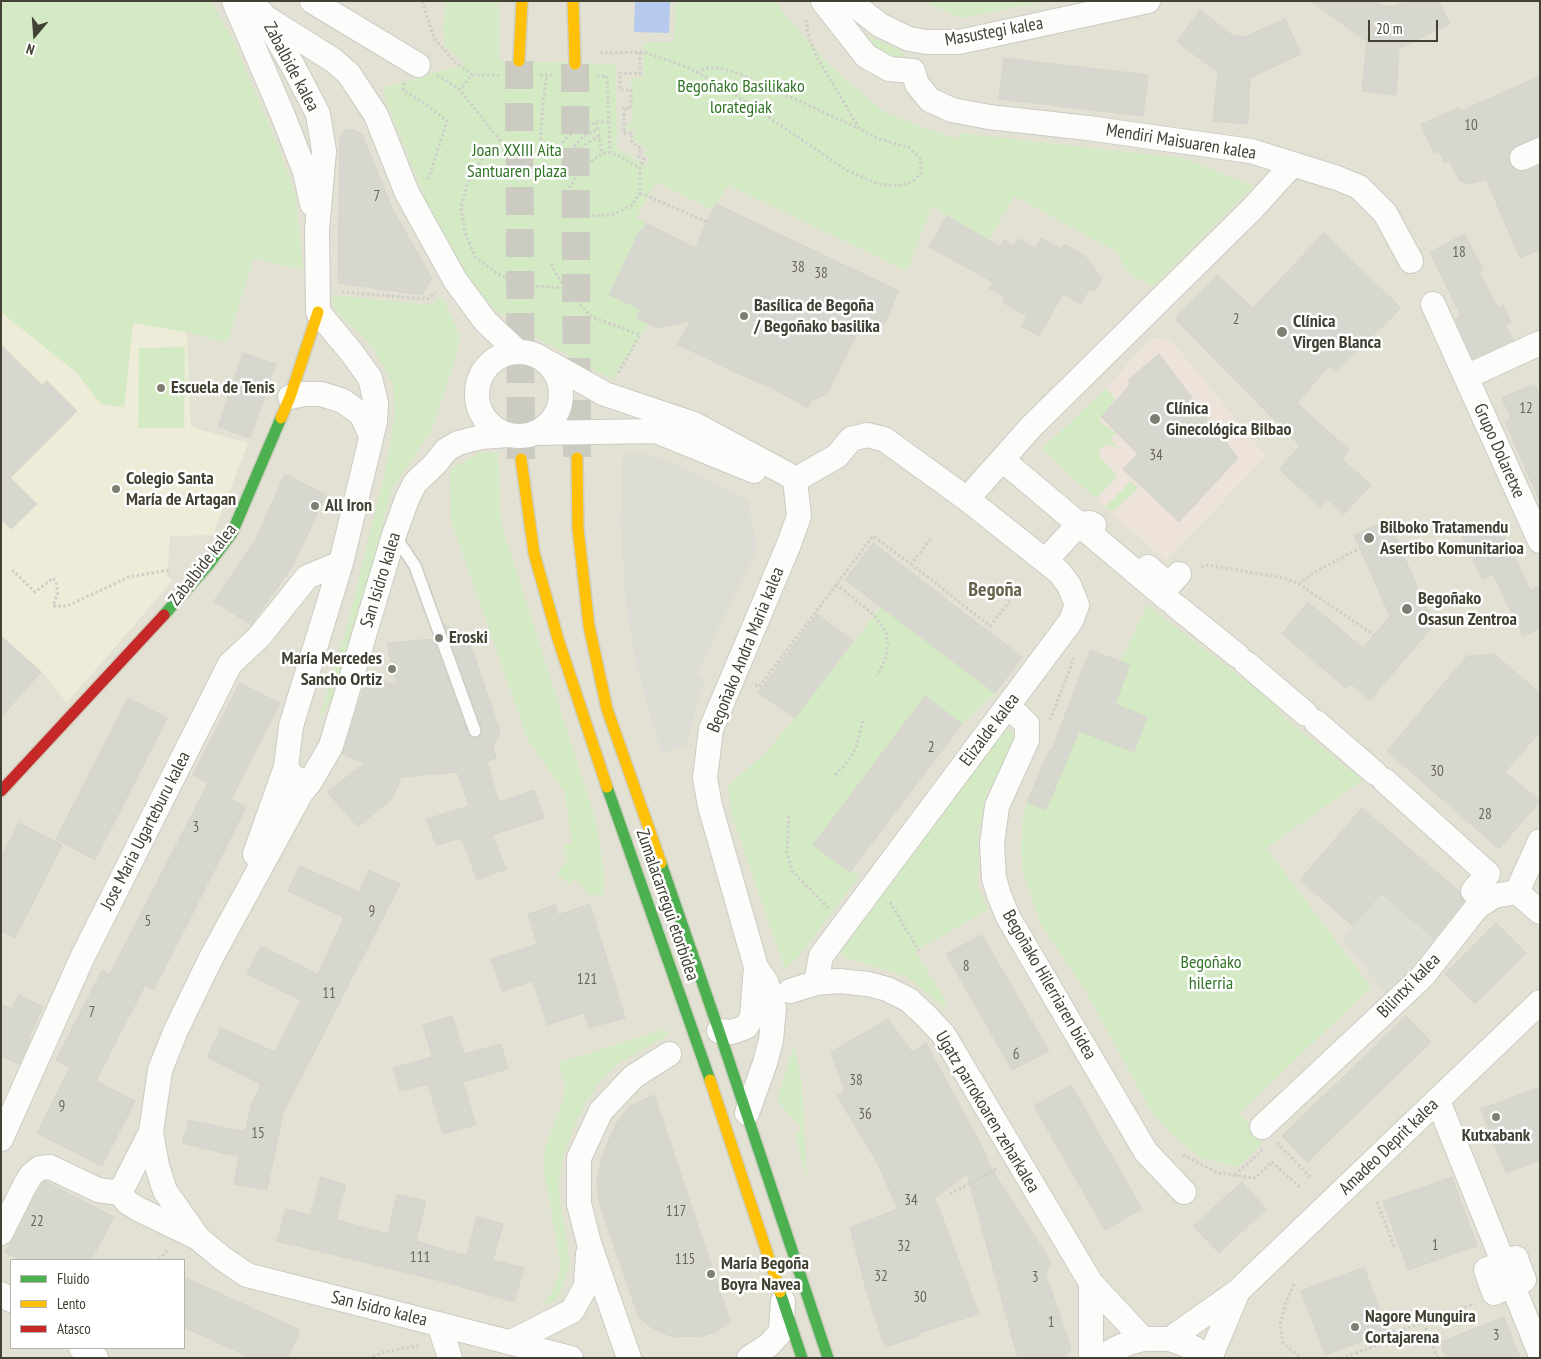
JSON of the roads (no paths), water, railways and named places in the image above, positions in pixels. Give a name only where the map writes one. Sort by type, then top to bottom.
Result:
[{"type":"main road","points":[[519,61],[522,1]]},
{"type":"main road","points":[[573,1],[575,64]]},
{"type":"main road","name":"Zabalbide kalea","points":[[1,791],[180,598],[232,533],[290,397],[318,312]]},
{"type":"main road","name":"Zumalacarregui etorbidea","points":[[521,458],[534,552],[558,639],[611,799],[696,1038],[802,1358]]},
{"type":"main road","name":"Zumalacarregui etorbidea","points":[[577,458],[578,528],[588,626],[606,709],[719,1031],[828,1358]]},
{"type":"street","name":"Zabalbide kalea","points":[[234,1],[305,172],[317,230]]},
{"type":"street","points":[[312,1],[418,65]]},
{"type":"street","points":[[823,1],[866,56],[889,69],[913,71],[926,42]]},
{"type":"street","name":"Masustegi kalea","points":[[849,1],[880,25],[909,39],[926,42],[959,42],[1148,1]]},
{"type":"street","name":"Zabalbide kalea","points":[[255,7],[293,66],[318,114],[324,150],[317,230],[318,312]]},
{"type":"street","points":[[255,7],[270,20],[332,60],[349,74],[376,115],[407,193],[455,280],[486,322],[518,351]]},
{"type":"street","points":[[305,172],[306,137],[288,89],[288,77],[296,60],[315,57],[332,60]]},
{"type":"street","name":"Mendiri Maisuaren kalea","points":[[913,71],[917,84],[930,100],[952,110],[989,117],[1088,128],[1251,151],[1338,178],[1359,187],[1385,213],[1411,261]]},
{"type":"street","points":[[791,477],[694,424],[605,394],[539,356],[518,351],[504,354],[492,361],[483,371],[478,383],[478,403],[486,421],[496,430],[509,435],[523,437],[536,433],[656,431],[761,474],[791,477],[837,456],[851,439],[867,435],[884,439],[967,499],[1003,461],[1031,427],[1252,209],[1294,164]]},
{"type":"street","name":"Grupo Dolaretxe","points":[[1434,304],[1537,530]]},
{"type":"street","name":"San Isidro kalea","points":[[225,932],[286,767],[291,726],[341,563],[375,422],[376,403],[370,378],[352,352],[318,312]]},
{"type":"street","points":[[1466,377],[1540,343]]},
{"type":"street","points":[[536,433],[548,425],[557,414],[562,400],[561,386],[556,372],[546,361]]},
{"type":"street","points":[[290,397],[304,394],[321,394],[343,401],[361,414],[371,435]]},
{"type":"street","name":"San Isidro kalea","points":[[198,1238],[165,1191],[157,1166],[151,1132],[160,1070],[176,1030],[225,932],[302,793],[331,746],[394,535],[415,483],[435,464],[446,450],[458,443],[481,437],[509,435]]},
{"type":"street","points":[[1003,461],[1242,659],[1488,874],[1472,891],[1483,902]]},
{"type":"street","name":"Begoñako Andra Maria kalea","points":[[747,1113],[765,1064],[774,1008],[766,982],[756,967],[710,806],[705,778],[711,729],[799,516],[791,477]]},
{"type":"street","name":"Elizalde kalea","points":[[816,983],[821,956],[1071,621],[1077,605],[1069,585],[1059,572],[967,499]]},
{"type":"street","points":[[1045,561],[1079,524],[1090,523],[1112,536],[1169,585],[1189,571]]},
{"type":"street","name":"Jose Maria Ugarteburu kalea","points":[[1,1139],[82,958],[230,664],[259,637],[307,578],[341,563]]},
{"type":"street","name":"Begoñako Hilerriaren bidea","points":[[1008,706],[1027,724],[1026,740],[997,806],[992,844],[994,878],[999,895],[1008,917],[1146,1152],[1184,1192]]},
{"type":"street","points":[[286,767],[293,778],[310,782]]},
{"type":"street","points":[[1540,840],[1517,892],[1540,912]]},
{"type":"street","name":"Bilintxi kalea","points":[[1268,1137],[1423,976],[1477,907],[1494,896],[1517,892]]},
{"type":"street","name":"Begoñako Andra Maria kalea","points":[[719,1031],[732,1032],[746,1027],[752,1017],[756,967]]},
{"type":"street","name":"Ugatz parrokoaren zeharkalea","points":[[790,990],[816,983],[839,981],[868,984],[887,989],[908,1000],[926,1016],[942,1034],[1091,1283],[1143,1339]]},
{"type":"street","name":"Amadeo Deprit kalea","points":[[1170,1339],[1238,1291],[1438,1101],[1537,1011]]},
{"type":"street","points":[[629,1358],[589,1243],[579,1204],[579,1158],[601,1111],[632,1077],[669,1054]]},
{"type":"street","points":[[1438,1101],[1540,1353]]},
{"type":"street","name":"San Isidro kalea","points":[[151,1132],[120,1193],[127,1202],[138,1209],[198,1238],[222,1258],[254,1278],[571,1358]]},
{"type":"street","points":[[1,1233],[32,1174],[40,1168],[50,1167],[98,1190],[120,1193]]},
{"type":"street","points":[[511,1342],[572,1311],[586,1286],[589,1243]]},
{"type":"street","points":[[1091,1283],[1091,1358]]},
{"type":"street","name":"Amadeo Deprit kalea","points":[[1209,1358],[1238,1291]]},
{"type":"street","points":[[749,1358],[769,1345],[779,1334],[783,1301]]},
{"type":"street","points":[[439,1324],[450,1358]]},
{"type":"street","points":[[1101,1358],[1115,1349],[1143,1339],[1170,1339],[1194,1348],[1209,1358]]},
{"type":"street","points":[[82,1349],[96,1358]]},
{"type":"lane","points":[[394,535],[414,566],[475,731]]},
{"type":"water","points":[[635,1],[670,1],[669,33],[634,32]]},
{"type":"tunnel","points":[[519,61],[521,459]]},
{"type":"tunnel","points":[[575,64],[577,457]]},
{"type":"place","name":"Basílica de Begoña / Begoñako basilika","points":[[744,316]]},
{"type":"place","name":"Clínica Virgen Blanca","points":[[1282,332]]},
{"type":"place","name":"Escuela de Tenis","points":[[161,388]]},
{"type":"place","name":"Clínica Ginecológica Bilbao","points":[[1155,419]]},
{"type":"place","name":"Colegio Santa María de Artagan","points":[[116,489]]},
{"type":"place","name":"All Iron","points":[[315,506]]},
{"type":"place","name":"Bilboko Tratamendu Asertibo Komunitarioa","points":[[1369,538]]},
{"type":"place","name":"Begoñako Osasun Zentroa","points":[[1407,609]]},
{"type":"place","name":"Eroski","points":[[439,638]]},
{"type":"place","name":"María Mercedes Sancho Ortiz","points":[[392,669]]},
{"type":"place","name":"Kutxabank","points":[[1496,1117]]},
{"type":"place","name":"María Begoña Boyra Navea","points":[[711,1274]]},
{"type":"place","name":"Nagore Munguira Cortajarena","points":[[1355,1327]]},
{"type":"district","name":"Begoña","points":[[995,590]]},
{"type":"park label","name":"Begoñako Basilikako lorategiak","points":[[741,97]]},
{"type":"park label","name":"Joan XXIII Aita Santuaren plaza","points":[[517,161]]},
{"type":"park label","name":"Begoñako hilerria","points":[[1211,973]]}]
